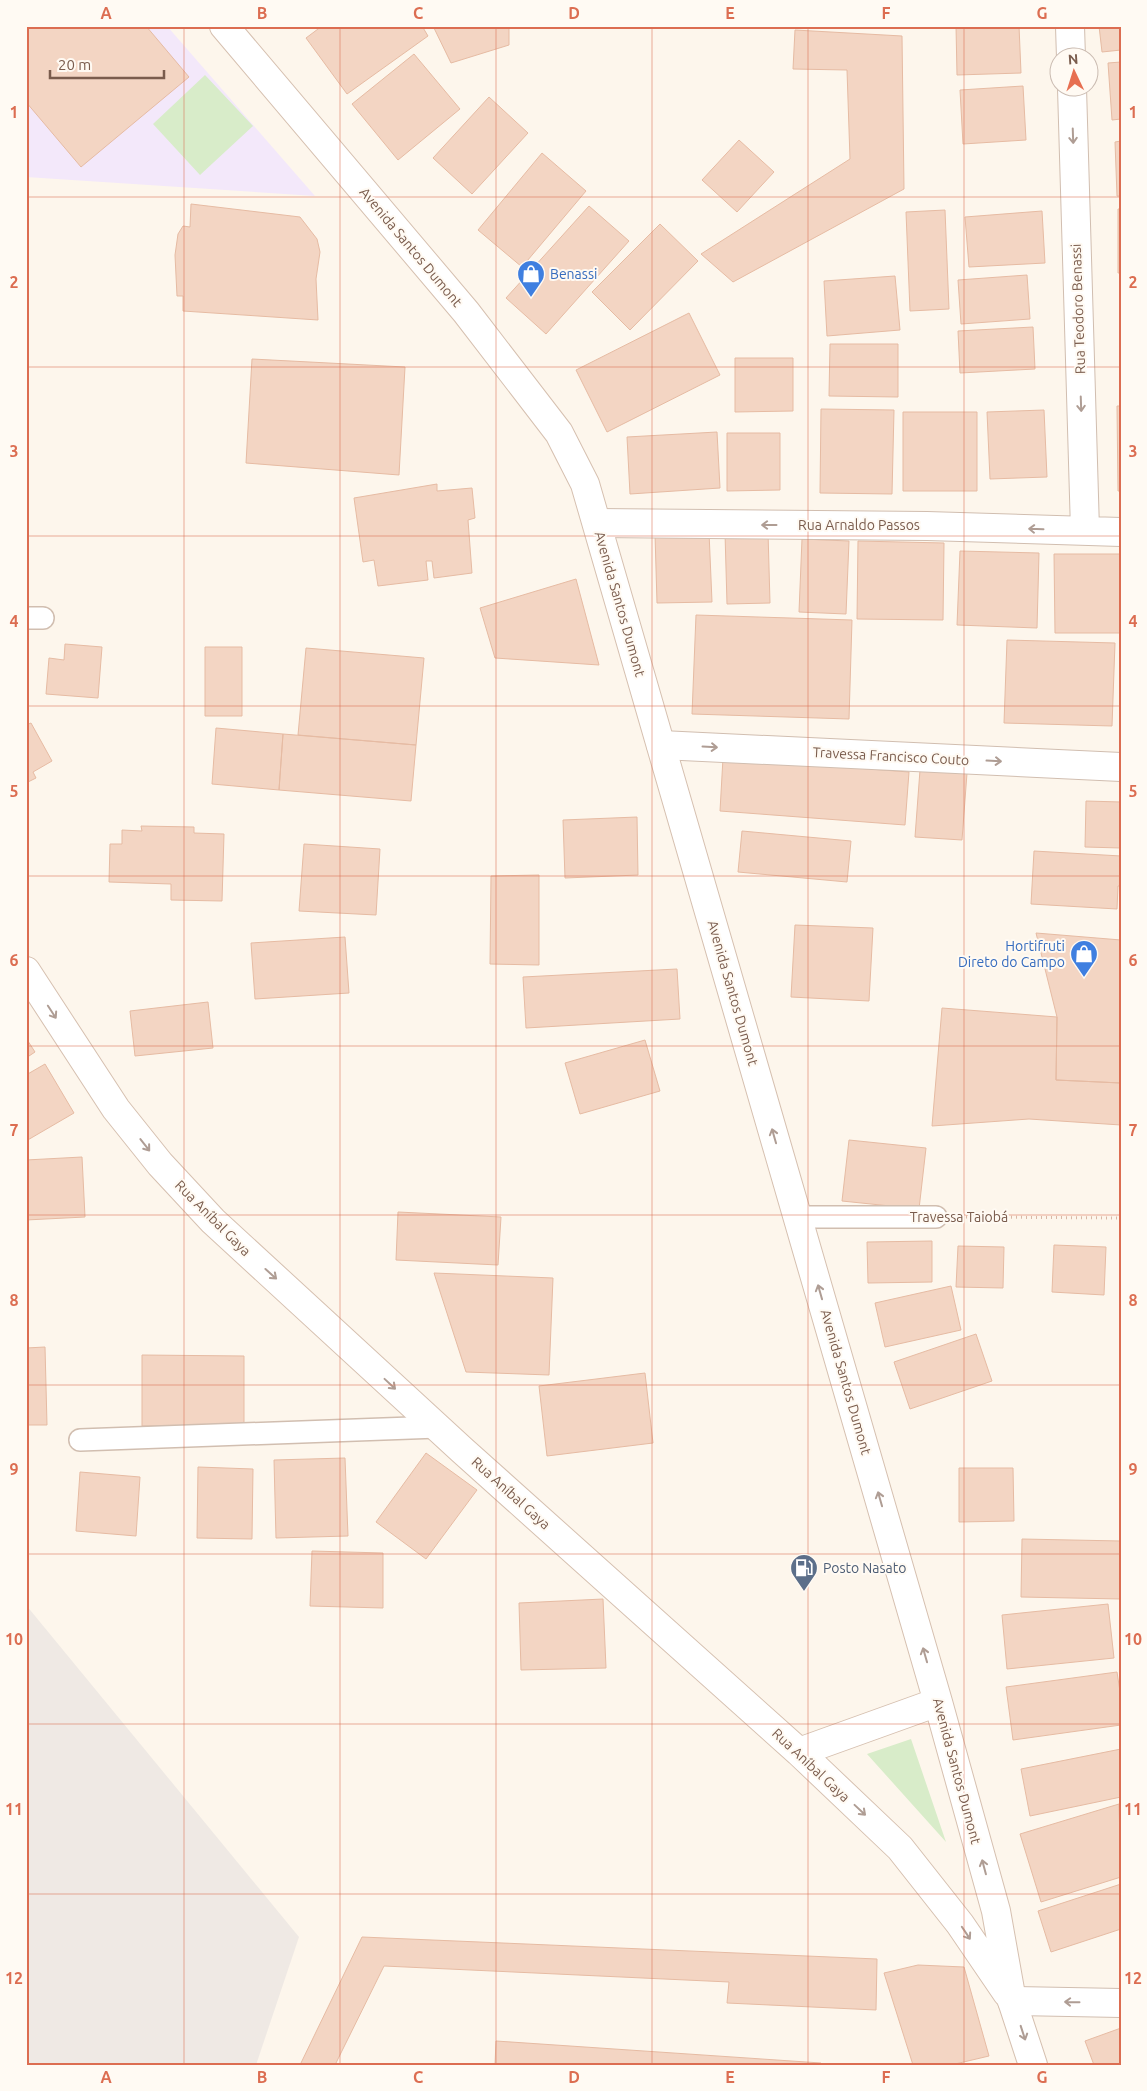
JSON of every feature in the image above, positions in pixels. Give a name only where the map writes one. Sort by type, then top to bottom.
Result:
[{"type":"main road","name":"Avenida Santos Dumont","points":[[224,26],[466,312],[558,434],[585,484],[938,1702],[996,1911],[1012,2001],[1033,2065]]},
{"type":"main road","points":[[1070,26],[1071,48]]},
{"type":"main road","name":"Rua Teodoro Benassi","points":[[1072,98],[1085,530]]},
{"type":"main road","name":"Rua Arnaldo Passos","points":[[597,523],[927,526],[1121,532]]},
{"type":"main road","name":"Travessa Francisco Couto","points":[[661,745],[1121,767]]},
{"type":"main road","name":"Rua Aníbal Gaya","points":[[26,971],[116,1108],[160,1164],[213,1221],[438,1427],[799,1752],[900,1848],[960,1924],[1012,2001]]},
{"type":"main road","points":[[799,1752],[938,1702]]},
{"type":"main road","points":[[1012,2001],[1121,2002]]},
{"type":"lane","name":"Travessa Taiobá","points":[[798,1217],[936,1217]]},
{"type":"lane","points":[[80,1440],[438,1427]]},
{"type":"path","name":"Travessa Taiobá","points":[[936,1217],[1121,1218]]},
{"type":"shaded area","points":[[26,26],[167,26],[315,196],[26,177]]},
{"type":"shaded area","points":[[26,1605],[299,1937],[256,2065],[26,2065]]},
{"type":"green space","points":[[205,75],[253,126],[200,175],[153,124]]},
{"type":"green space","points":[[911,1739],[946,1842],[867,1754]]},
{"type":"building","points":[[26,26],[146,26],[189,77],[81,167],[26,102]]},
{"type":"building","points":[[322,26],[422,26],[428,36],[347,94],[306,38]]},
{"type":"building","points":[[433,26],[509,26],[509,45],[451,63]]},
{"type":"building","points":[[956,26],[1019,26],[1021,73],[957,75]]},
{"type":"building","points":[[1099,26],[1121,26],[1121,50],[1102,52]]},
{"type":"building","points":[[795,30],[902,36],[904,189],[733,282],[701,254],[850,159],[847,70],[793,69]]},
{"type":"building","points":[[414,54],[460,109],[398,160],[352,104]]},
{"type":"building","points":[[1121,62],[1121,119],[1112,120],[1108,63]]},
{"type":"building","points":[[1023,86],[1026,140],[963,144],[960,90]]},
{"type":"building","points":[[489,97],[528,133],[472,194],[433,158]]},
{"type":"building","points":[[739,140],[774,172],[737,212],[702,180]]},
{"type":"building","points":[[1121,141],[1121,196],[1117,196],[1115,142]]},
{"type":"building","points":[[542,153],[586,191],[522,267],[478,230]]},
{"type":"building","points":[[191,204],[300,217],[317,239],[320,252],[316,279],[318,320],[183,311],[183,296],[177,296],[175,255],[178,234],[183,226],[190,227]]},
{"type":"building","points":[[589,206],[629,241],[546,334],[506,298]]},
{"type":"building","points":[[1118,209],[1121,209],[1121,273],[1118,273]]},
{"type":"building","points":[[945,210],[949,309],[910,311],[906,212]]},
{"type":"building","points":[[1042,211],[1045,263],[969,267],[965,217]]},
{"type":"building","points":[[660,224],[698,261],[630,330],[592,292]]},
{"type":"building","points":[[1027,275],[1030,319],[961,324],[958,280]]},
{"type":"building","points":[[895,276],[900,330],[827,336],[824,281]]},
{"type":"building","points":[[689,313],[720,375],[607,432],[576,370]]},
{"type":"building","points":[[1033,327],[1035,369],[960,373],[958,331]]},
{"type":"building","points":[[830,344],[898,344],[898,397],[829,396]]},
{"type":"building","points":[[735,358],[793,358],[793,411],[735,412]]},
{"type":"building","points":[[252,359],[405,367],[399,475],[246,463]]},
{"type":"building","points":[[1117,406],[1121,406],[1121,491],[1118,491]]},
{"type":"building","points":[[821,409],[894,410],[892,494],[820,493]]},
{"type":"building","points":[[1044,410],[1047,477],[990,479],[987,412]]},
{"type":"building","points":[[903,412],[977,412],[977,491],[903,491]]},
{"type":"building","points":[[717,432],[720,488],[630,494],[627,437]]},
{"type":"building","points":[[727,433],[780,433],[780,490],[727,491]]},
{"type":"building","points":[[437,484],[437,491],[472,488],[475,518],[468,520],[472,573],[434,578],[432,561],[426,561],[428,580],[378,586],[374,560],[363,562],[354,498]]},
{"type":"building","points":[[709,532],[712,602],[657,603],[655,534]]},
{"type":"building","points":[[768,532],[770,603],[727,604],[725,533]]},
{"type":"building","points":[[802,539],[849,541],[846,614],[799,612]]},
{"type":"building","points":[[858,541],[944,543],[943,620],[857,619]]},
{"type":"building","points":[[960,551],[1039,553],[1037,628],[957,625]]},
{"type":"building","points":[[1054,554],[1121,554],[1121,633],[1055,633]]},
{"type":"building","points":[[576,579],[599,665],[495,658],[480,608]]},
{"type":"building","points":[[696,615],[852,620],[849,719],[692,714]]},
{"type":"building","points":[[1007,640],[1115,643],[1112,726],[1004,723]]},
{"type":"building","points":[[65,644],[102,647],[98,698],[46,694],[49,658],[64,660]]},
{"type":"building","points":[[205,647],[242,647],[242,716],[205,716]]},
{"type":"building","points":[[306,648],[424,658],[416,745],[298,735]]},
{"type":"building","points":[[31,723],[52,761],[33,772],[36,778],[26,783],[26,725]]},
{"type":"building","points":[[216,728],[283,734],[279,790],[212,784]]},
{"type":"building","points":[[283,734],[416,745],[411,801],[279,790]]},
{"type":"building","points":[[723,758],[909,772],[905,825],[720,811]]},
{"type":"building","points":[[920,770],[967,773],[962,840],[915,837]]},
{"type":"building","points":[[1086,801],[1121,802],[1121,848],[1085,847]]},
{"type":"building","points":[[637,817],[638,875],[565,878],[563,820]]},
{"type":"building","points":[[141,826],[194,827],[194,833],[224,834],[222,901],[171,900],[171,884],[109,882],[110,844],[122,844],[122,830],[142,831]]},
{"type":"building","points":[[742,831],[851,841],[847,882],[738,872]]},
{"type":"building","points":[[304,844],[380,849],[376,915],[299,911]]},
{"type":"building","points":[[1034,851],[1121,856],[1121,886],[1118,886],[1117,909],[1031,904]]},
{"type":"building","points":[[539,875],[539,965],[490,964],[491,876]]},
{"type":"building","points":[[795,925],[873,928],[869,1001],[791,997]]},
{"type":"building","name":"Hortifruti Direto do Campo","points":[[1036,933],[1121,940],[1121,1083],[1056,1080],[1057,1017]]},
{"type":"building","points":[[345,937],[349,993],[255,999],[251,943]]},
{"type":"building","points":[[677,969],[680,1019],[526,1028],[523,977]]},
{"type":"building","points":[[208,1002],[213,1048],[135,1056],[130,1011]]},
{"type":"building","points":[[942,1008],[1057,1017],[1056,1080],[1121,1083],[1121,1125],[1029,1119],[932,1126]]},
{"type":"building","points":[[26,1038],[35,1052],[26,1058]]},
{"type":"building","points":[[645,1040],[660,1091],[580,1114],[565,1063]]},
{"type":"building","points":[[45,1064],[74,1113],[26,1141],[26,1075]]},
{"type":"building","points":[[849,1140],[926,1148],[919,1209],[842,1201]]},
{"type":"building","points":[[82,1157],[85,1217],[26,1220],[26,1160]]},
{"type":"building","points":[[398,1212],[501,1217],[498,1265],[396,1260]]},
{"type":"building","points":[[932,1241],[932,1282],[868,1283],[867,1242]]},
{"type":"building","points":[[1054,1245],[1106,1247],[1104,1295],[1052,1292]]},
{"type":"building","points":[[958,1246],[1004,1247],[1003,1288],[956,1287]]},
{"type":"building","points":[[434,1273],[553,1278],[549,1375],[466,1372]]},
{"type":"building","points":[[951,1286],[961,1330],[885,1347],[875,1303]]},
{"type":"building","points":[[976,1334],[992,1381],[910,1409],[894,1362]]},
{"type":"building","points":[[45,1347],[47,1425],[26,1425],[26,1348]]},
{"type":"building","points":[[142,1355],[244,1356],[244,1426],[142,1426]]},
{"type":"building","points":[[645,1373],[653,1443],[547,1456],[539,1386]]},
{"type":"building","points":[[426,1453],[477,1490],[426,1559],[376,1522]]},
{"type":"building","points":[[345,1458],[348,1536],[276,1538],[274,1460]]},
{"type":"building","points":[[198,1467],[253,1469],[252,1539],[197,1538]]},
{"type":"building","points":[[959,1468],[1013,1468],[1014,1521],[959,1522]]},
{"type":"building","points":[[80,1472],[140,1477],[136,1536],[76,1531]]},
{"type":"building","points":[[1022,1539],[1121,1541],[1121,1599],[1021,1597]]},
{"type":"building","points":[[312,1551],[383,1553],[383,1608],[310,1606]]},
{"type":"building","points":[[603,1599],[606,1668],[521,1670],[519,1603]]},
{"type":"building","points":[[1108,1604],[1114,1658],[1007,1669],[1002,1615]]},
{"type":"building","points":[[1117,1672],[1121,1698],[1121,1725],[1013,1740],[1006,1687]]},
{"type":"building","points":[[1121,1749],[1121,1797],[1030,1816],[1021,1769]]},
{"type":"building","points":[[1119,1804],[1121,1877],[1041,1902],[1020,1834]]},
{"type":"building","points":[[1121,1884],[1121,1929],[1051,1952],[1038,1911]]},
{"type":"building","points":[[362,1937],[877,1959],[876,2010],[727,2003],[729,1982],[384,1966],[335,2065],[300,2065]]},
{"type":"building","points":[[918,1965],[964,1967],[989,2056],[951,2065],[913,2065],[884,1973]]},
{"type":"building","points":[[1121,2028],[1121,2065],[1094,2065],[1085,2041]]},
{"type":"building","points":[[496,2041],[821,2063],[821,2065],[495,2065]]},
{"type":"place","name":"Benassi","points":[[531,298]]},
{"type":"place","name":"Hortifruti Direto do Campo","points":[[1084,978]]},
{"type":"place","name":"Posto Nasato","points":[[804,1592]]}]
